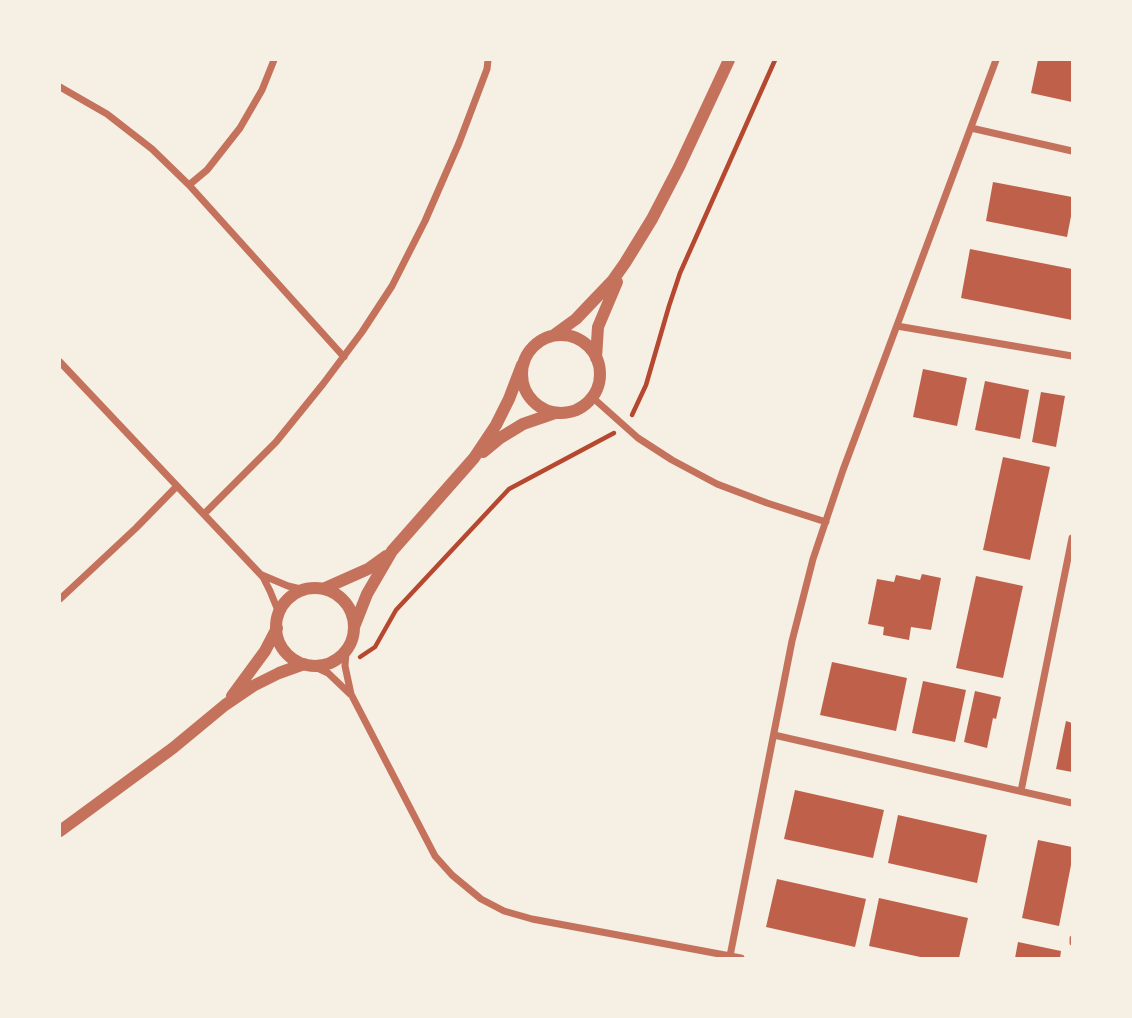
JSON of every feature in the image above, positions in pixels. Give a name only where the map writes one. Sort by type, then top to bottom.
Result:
[{"type":"street","points":[[189,185],[207,170],[240,128],[262,90],[274,60]]},
{"type":"street","points":[[204,514],[276,442],[362,332],[391,285],[425,220],[459,143],[488,60]]},
{"type":"street","points":[[276,628],[280,645],[298,663],[324,666],[336,661],[346,652],[367,594],[392,551],[474,458],[496,425],[527,353],[541,340],[554,335],[576,319],[613,280],[625,263],[679,167],[729,60]]},
{"type":"street","points":[[730,956],[792,641],[813,559],[847,458],[996,60]]},
{"type":"street","points":[[60,87],[82,98],[152,149],[189,185],[344,357]]},
{"type":"street","points":[[971,128],[1073,151]]},
{"type":"street","points":[[596,358],[598,327],[625,263]]},
{"type":"street","points":[[897,326],[1073,356]]},
{"type":"street","points":[[522,365],[526,392],[543,409],[569,412],[582,407],[592,397],[598,384],[600,370],[596,358],[580,340],[568,335],[554,335]]},
{"type":"street","points":[[60,362],[258,573],[271,590],[279,613]]},
{"type":"street","points":[[592,397],[638,438],[672,460],[717,484],[826,522]]},
{"type":"street","points":[[474,458],[523,424],[556,412]]},
{"type":"street","points":[[60,599],[177,486]]},
{"type":"street","points":[[1021,791],[1073,538]]},
{"type":"street","points":[[323,589],[368,569],[392,551]]},
{"type":"street","points":[[258,573],[273,581],[305,590]]},
{"type":"street","points":[[225,705],[265,651],[276,628],[279,613],[288,599],[299,592],[323,589],[335,594],[352,614],[354,627]]},
{"type":"street","points":[[346,652],[345,666],[351,694],[435,856],[452,875],[481,898],[504,911],[532,919],[741,958]]},
{"type":"street","points":[[60,831],[173,748],[225,705],[279,673],[308,665],[327,673],[351,694]]},
{"type":"street","points":[[774,735],[1073,803]]},
{"type":"path","points":[[345,666],[375,647],[396,610],[509,489],[625,427],[637,408],[646,385],[680,273],[775,60]]},
{"type":"building","points":[[1038,60],[1072,60],[1072,102],[1031,93]]},
{"type":"building","points":[[993,182],[1072,197],[1067,237],[986,221]]},
{"type":"building","points":[[970,249],[1072,269],[1072,320],[961,298]]},
{"type":"building","points":[[923,369],[967,378],[957,426],[913,417]]},
{"type":"building","points":[[985,381],[1029,390],[1020,439],[975,430]]},
{"type":"building","points":[[1041,392],[1065,396],[1056,447],[1032,442]]},
{"type":"building","points":[[1003,457],[1050,467],[1030,560],[983,550]]},
{"type":"building","points":[[922,574],[941,578],[931,630],[911,627],[909,640],[883,635],[884,627],[868,624],[877,579],[894,582],[896,575],[920,580]]},
{"type":"building","points":[[976,576],[1023,586],[1003,678],[956,668]]},
{"type":"building","points":[[832,662],[907,678],[896,731],[820,715]]},
{"type":"building","points":[[923,681],[966,690],[955,742],[912,733]]},
{"type":"building","points":[[975,691],[1001,697],[996,719],[993,718],[987,748],[964,742]]},
{"type":"building","points":[[1066,721],[1072,723],[1072,772],[1056,769]]},
{"type":"building","points":[[795,790],[884,810],[873,858],[784,839]]},
{"type":"building","points":[[898,815],[987,835],[977,883],[888,863]]},
{"type":"building","points":[[1038,840],[1072,847],[1072,860],[1059,926],[1022,918]]},
{"type":"building","points":[[777,879],[866,899],[855,947],[766,927]]},
{"type":"building","points":[[879,898],[968,918],[959,958],[925,958],[869,946]]},
{"type":"building","points":[[1018,942],[1061,951],[1060,958],[1015,958]]}]
